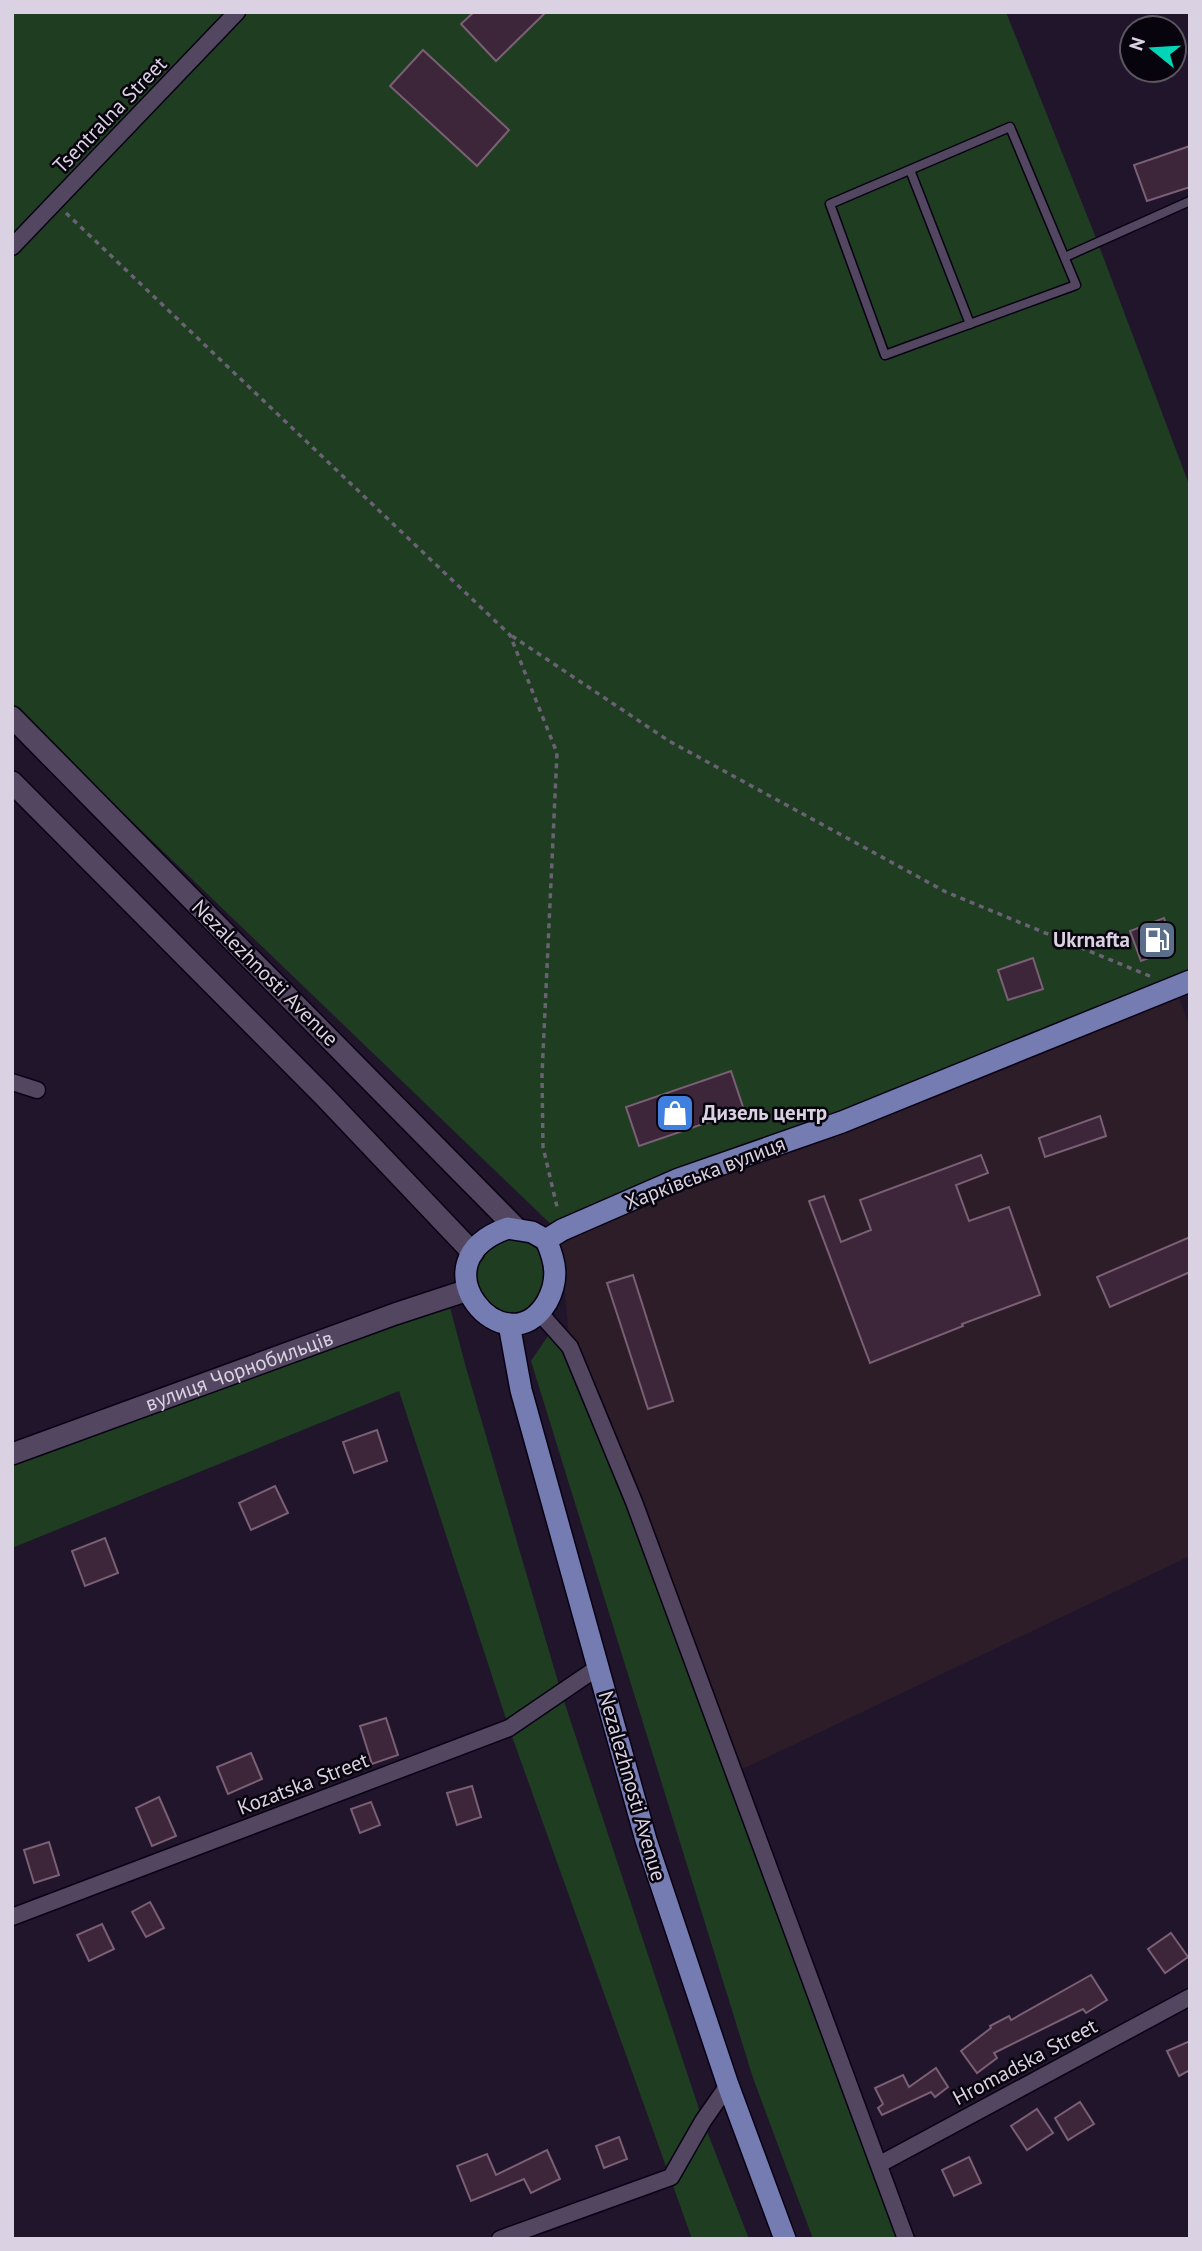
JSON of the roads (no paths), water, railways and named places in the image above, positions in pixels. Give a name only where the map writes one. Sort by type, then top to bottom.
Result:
[{"type":"main road","name":"Харківська вулиця","points":[[554,1235],[679,1179],[842,1122],[1183,984]]},
{"type":"main road","points":[[508,1228],[554,1235],[556,1274],[554,1288],[544,1306],[531,1318],[509,1324],[494,1321],[480,1310],[468,1290],[465,1273],[469,1257],[481,1242],[508,1228]]},
{"type":"main road","name":"Nezalezhnosti Avenue","points":[[509,1324],[522,1391],[646,1840],[729,2085],[785,2239]]},
{"type":"street","name":"Tsentralna Street","points":[[12,247],[237,12]]},
{"type":"street","name":"Nezalezhnosti Avenue","points":[[12,717],[517,1229]]},
{"type":"street","points":[[12,782],[323,1095],[473,1253]]},
{"type":"street","points":[[12,1082],[37,1090]]},
{"type":"street","name":"вулиця Чорнобильців","points":[[12,1454],[395,1314],[468,1290]]},
{"type":"street","points":[[538,1311],[570,1347],[634,1502],[906,2239]]},
{"type":"street","name":"Kozatska Street","points":[[12,1917],[509,1728],[597,1668]]},
{"type":"street","name":"Hromadska Street","points":[[880,2164],[1190,1997]]},
{"type":"street","points":[[500,2239],[670,2177],[703,2121],[729,2085]]},
{"type":"lane","points":[[1010,127],[1076,285],[885,355],[830,204],[910,170],[1010,127]]},
{"type":"lane","points":[[910,170],[970,324]]},
{"type":"lane","points":[[1065,257],[1190,201]]},
{"type":"place","name":"Ukrnafta","points":[[1157,940]]},
{"type":"place","name":"Дизель центр","points":[[675,1113]]}]
